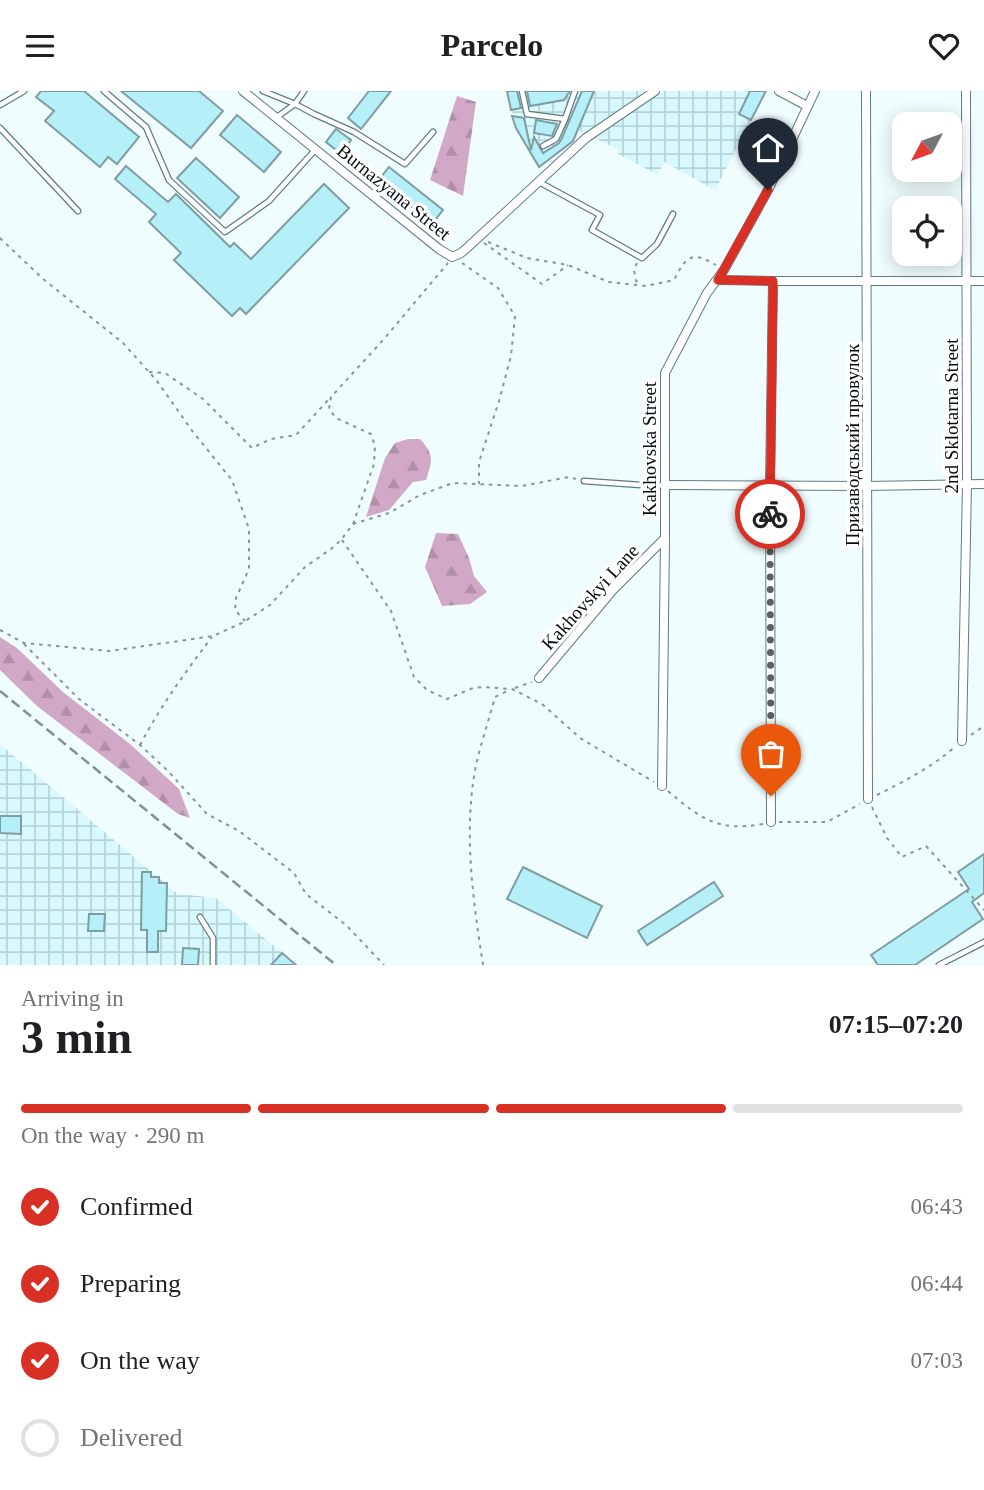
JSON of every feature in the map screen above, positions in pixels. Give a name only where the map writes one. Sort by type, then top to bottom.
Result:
[{"type":"street","name":"Burnazyana Street","points":[[243,91],[439,249],[453,257],[477,239],[586,138],[655,91]]},
{"type":"street","points":[[779,91],[807,106]]},
{"type":"street","name":"Kakhovska Street","points":[[662,786],[665,373],[707,293],[724,270],[768,190],[815,91]]},
{"type":"street","name":"Призаводський провулок","points":[[866,91],[869,799]]},
{"type":"street","name":"2nd Sklotarna Street","points":[[962,741],[967,484],[966,91]]},
{"type":"street","points":[[718,280],[984,281]]},
{"type":"street","points":[[771,822],[770,485],[773,281]]},
{"type":"street","points":[[665,485],[984,484]]},
{"type":"street","name":"Kakhovskyi Lane","points":[[539,678],[613,590],[665,538]]},
{"type":"lane","points":[[0,105],[24,91]]},
{"type":"lane","points":[[104,91],[146,127],[169,180],[225,232],[269,201],[315,149]]},
{"type":"lane","points":[[263,91],[354,132],[405,163],[433,132]]},
{"type":"lane","points":[[275,118],[295,104],[303,91]]},
{"type":"lane","points":[[522,91],[527,114],[565,118]]},
{"type":"lane","points":[[543,146],[556,139],[575,91]]},
{"type":"lane","points":[[0,128],[78,211]]},
{"type":"lane","points":[[538,181],[600,215],[592,230],[642,258],[657,244],[673,214]]},
{"type":"lane","points":[[584,481],[665,485]]},
{"type":"lane","points":[[200,917],[213,938],[213,965]]},
{"type":"lane","points":[[939,965],[984,942]]},
{"type":"path","points":[[0,238],[42,278],[123,343],[149,372],[232,480],[249,529],[249,569],[236,598],[235,610],[245,621]]},
{"type":"path","points":[[477,239],[527,258],[568,265],[609,282],[646,286],[674,280],[684,261],[689,258],[705,259],[724,270]]},
{"type":"path","points":[[477,239],[542,283],[568,265]]},
{"type":"path","points":[[149,372],[165,373],[203,399],[252,448],[271,439],[296,435],[401,320],[453,257],[498,288],[515,316],[511,356],[480,462],[479,484]]},
{"type":"path","points":[[639,257],[634,275],[636,281],[646,286]]},
{"type":"path","points":[[24,643],[110,651],[213,636],[245,621],[270,605],[304,567],[331,549],[353,524],[374,464],[375,446],[371,434],[336,418],[329,409],[331,397]]},
{"type":"path","points":[[353,524],[389,513],[420,495],[453,483],[522,487],[569,477],[584,481]]},
{"type":"path","points":[[341,540],[391,611],[414,677],[427,690],[447,699],[473,688],[512,689],[542,704],[580,738],[662,786],[688,808],[716,824],[749,826],[771,822],[827,822],[914,776],[984,726]]},
{"type":"path","points":[[0,630],[24,643],[79,699],[140,745],[207,814],[239,831],[294,873],[306,894],[346,925],[384,965]]},
{"type":"path","points":[[140,745],[185,672],[213,636]]},
{"type":"path","points":[[483,965],[472,899],[470,818],[476,766],[495,697],[539,678]]},
{"type":"path","points":[[869,799],[887,838],[902,856],[926,846],[984,910]]},
{"type":"shaded area","points":[[507,91],[766,91],[715,190],[664,162],[658,175],[618,154],[619,150],[578,130],[573,141],[539,167],[516,128]]},
{"type":"shaded area","points":[[0,744],[178,894],[216,898],[297,965],[0,965]]},
{"type":"green space","points":[[457,96],[476,102],[463,196],[430,180]]},
{"type":"green space","points":[[420,439],[428,449],[431,463],[426,480],[413,482],[389,510],[366,517],[385,458],[395,443]]},
{"type":"green space","points":[[436,533],[458,534],[474,576],[487,592],[470,604],[442,606],[425,567]]},
{"type":"green space","points":[[0,637],[17,648],[63,692],[130,744],[179,789],[190,818],[178,814],[37,706],[0,670]]},
{"type":"building","points":[[41,91],[84,91],[139,137],[117,164],[108,157],[100,167],[45,121],[54,111],[36,97]]},
{"type":"building","points":[[121,91],[199,91],[223,111],[191,148]]},
{"type":"building","points":[[369,91],[391,91],[361,129],[348,118]]},
{"type":"building","points":[[507,91],[517,91],[521,108],[511,110]]},
{"type":"building","points":[[527,91],[570,91],[564,100],[530,106]]},
{"type":"building","points":[[582,91],[594,91],[573,141],[539,167],[512,116],[524,118],[531,150],[534,137],[543,153],[559,143]]},
{"type":"building","points":[[750,91],[766,91],[751,120],[739,114]]},
{"type":"building","points":[[237,115],[281,152],[264,172],[220,135]]},
{"type":"building","points":[[536,120],[557,124],[552,136],[534,133]]},
{"type":"building","points":[[336,129],[351,140],[341,154],[326,142]]},
{"type":"building","points":[[196,158],[239,197],[220,218],[177,178]]},
{"type":"building","points":[[126,166],[168,202],[176,194],[230,247],[234,243],[251,259],[324,184],[349,208],[246,314],[240,308],[232,316],[174,260],[181,253],[149,222],[156,214],[115,179]]},
{"type":"building","points":[[389,167],[443,210],[432,224],[378,181]]},
{"type":"building","points":[[0,816],[21,816],[21,834],[0,833]]},
{"type":"building","points":[[984,854],[984,893],[972,902],[983,919],[915,965],[878,965],[871,955],[969,889],[958,872]]},
{"type":"building","points":[[523,867],[602,906],[587,938],[507,899]]},
{"type":"building","points":[[142,872],[151,872],[151,877],[159,877],[159,883],[167,883],[166,931],[158,931],[158,952],[147,952],[147,930],[141,930]]},
{"type":"building","points":[[714,882],[723,896],[647,945],[638,931]]},
{"type":"building","points":[[89,914],[105,914],[104,931],[88,931]]},
{"type":"building","points":[[183,948],[199,949],[198,965],[182,965]]},
{"type":"building","points":[[282,953],[296,965],[271,965]]},
{"type":"railway","points":[[0,691],[336,965]]},
{"type":"way so far","points":[[770,514],[771,796]]},
{"type":"route","points":[[768,190],[718,280],[773,281],[770,514]]}]
